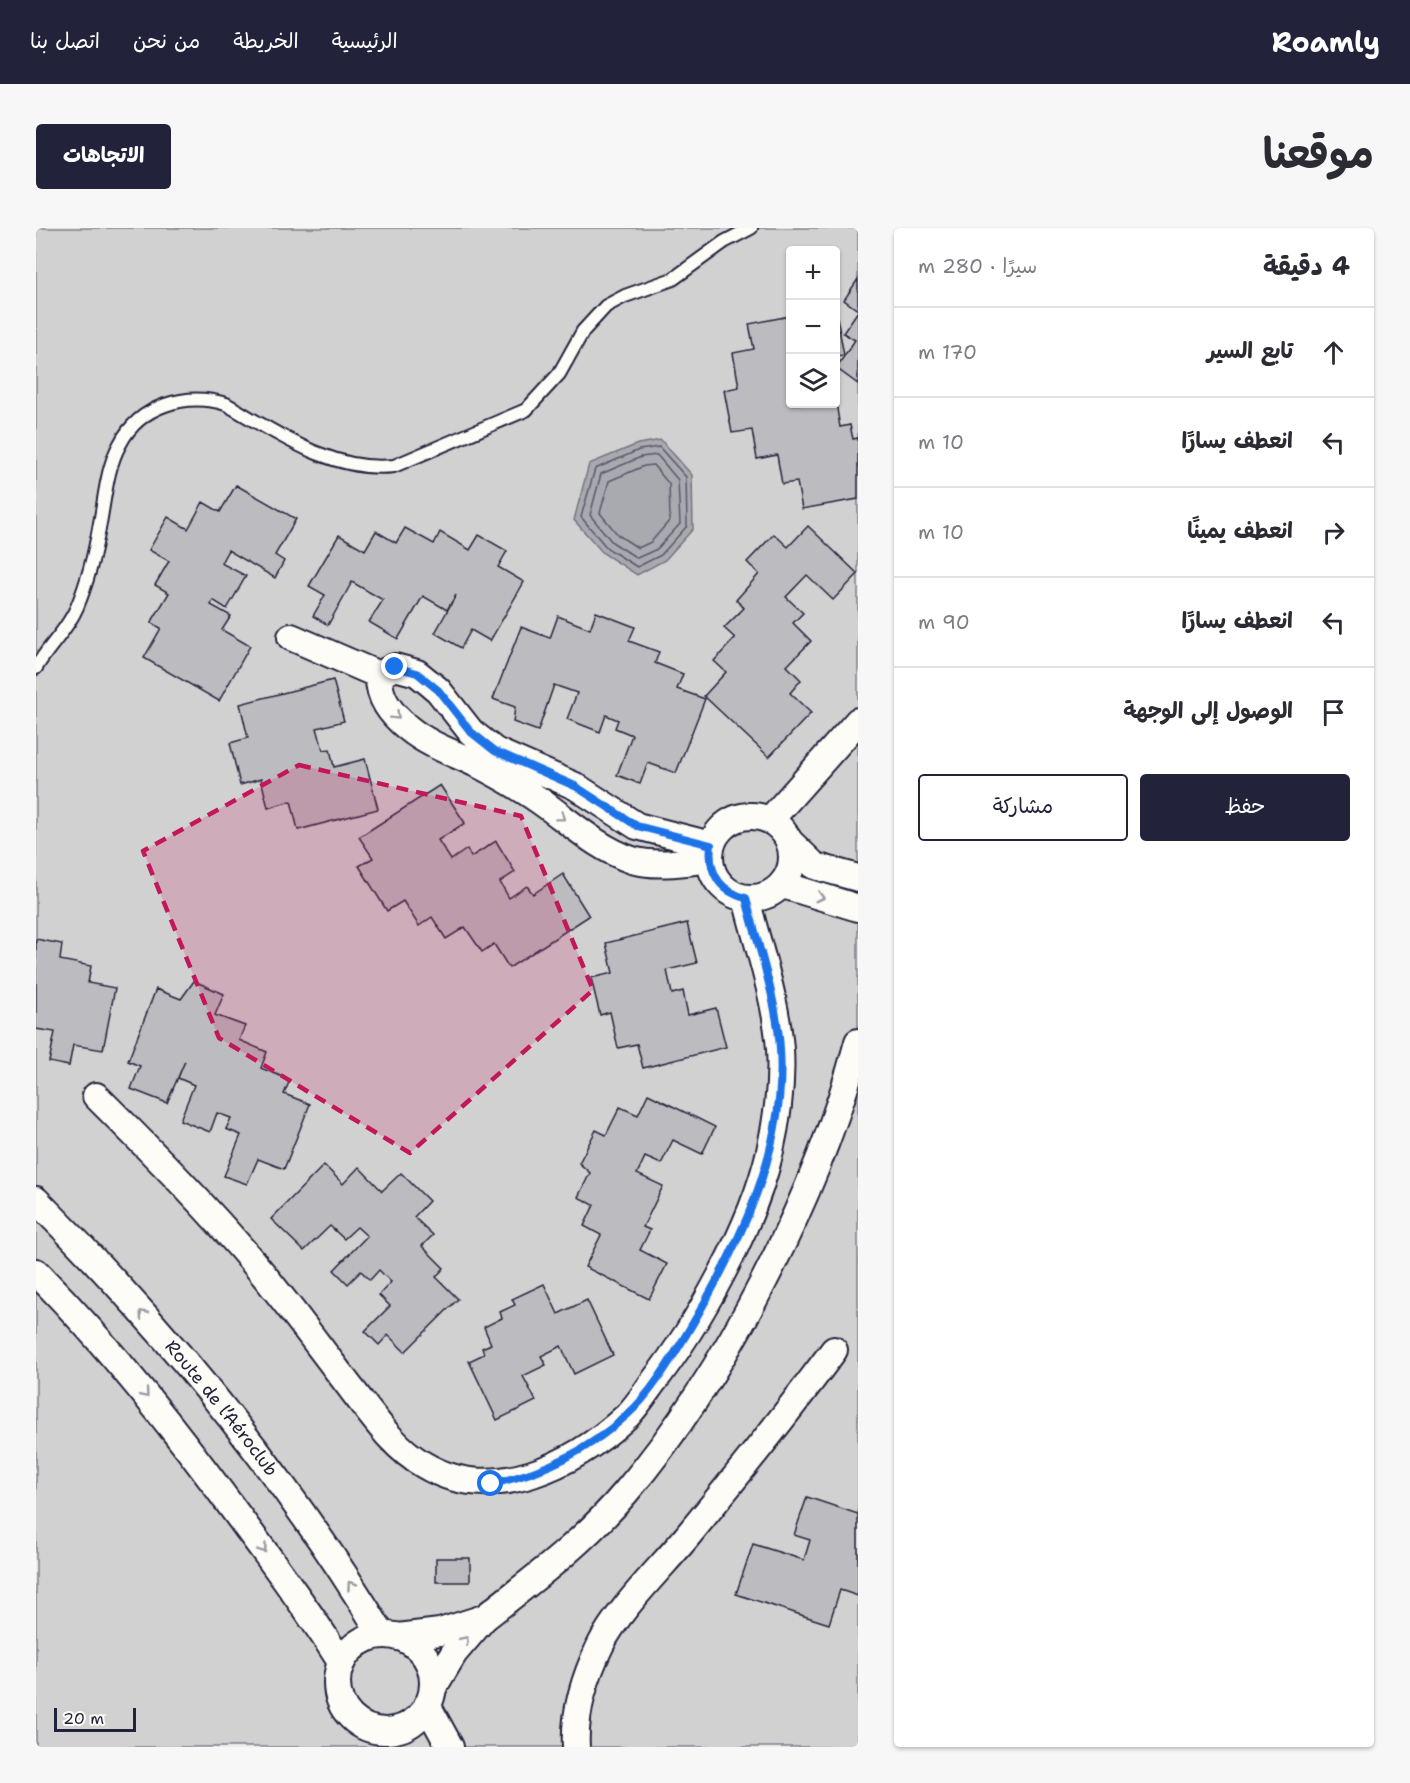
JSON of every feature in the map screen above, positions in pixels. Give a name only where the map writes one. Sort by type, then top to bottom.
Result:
[{"type":"street","points":[[291,637],[379,675],[395,667],[417,673],[438,690],[471,732],[495,751],[575,786],[637,826],[710,852]]},
{"type":"street","points":[[379,675],[378,690],[389,710],[409,729],[442,750],[484,768],[538,800],[605,849],[635,861],[672,863],[710,852]]},
{"type":"street","points":[[770,820],[858,721]]},
{"type":"street","points":[[791,843],[793,865],[783,885],[759,898],[746,898],[725,889],[712,871],[710,852],[718,832],[728,823],[742,817],[756,816],[770,820],[779,826],[791,843],[815,866],[858,878]]},
{"type":"street","points":[[783,885],[858,908]]},
{"type":"street","points":[[96,1096],[177,1177],[263,1274],[391,1440],[424,1465],[458,1480],[491,1484],[527,1476],[570,1458],[629,1414],[671,1360],[704,1304],[749,1216],[770,1152],[780,1049],[768,985],[746,898]]},
{"type":"street","points":[[484,1618],[440,1632],[390,1636],[358,1643],[341,1662],[337,1687],[345,1711],[377,1738],[388,1731],[404,1727],[417,1718],[454,1653],[484,1618],[570,1550],[626,1492],[679,1423],[740,1324],[806,1190],[858,1042]]},
{"type":"street","name":"Route de l’Aéroclub","points":[[36,1200],[95,1259],[234,1420],[358,1595],[390,1636]]},
{"type":"street","points":[[36,1272],[132,1378],[191,1450],[314,1620],[341,1662]]},
{"type":"street","points":[[576,1747],[575,1728],[583,1690],[601,1645],[628,1606],[771,1436],[834,1350]]},
{"type":"street","points":[[390,1636],[410,1642],[424,1656],[432,1675],[430,1697],[450,1747]]},
{"type":"lane","points":[[36,668],[62,634],[76,609],[96,543],[109,475],[119,445],[129,429],[146,414],[184,399],[207,398],[226,404],[331,460],[375,468],[394,466],[526,410],[551,384],[583,331],[606,306],[625,296],[673,279],[724,242],[751,228]]},
{"type":"highlighted area","points":[[299,765],[521,816],[593,990],[410,1153],[219,1038],[143,851]]},
{"type":"shaded area","points":[[36,228],[858,228],[858,1747],[36,1747]]},
{"type":"water","points":[[661,440],[692,475],[693,529],[665,560],[637,575],[603,553],[574,520],[589,464],[638,444]]},
{"type":"building","points":[[858,279],[858,310],[844,300]]},
{"type":"building","points":[[858,311],[858,384],[840,371],[840,362],[855,340],[843,333]]},
{"type":"building","points":[[786,317],[786,408],[837,408],[840,427],[850,425],[853,439],[858,438],[858,499],[802,509],[797,482],[782,484],[777,455],[757,459],[752,430],[732,433],[724,390],[739,387],[733,353],[754,349],[749,324]]},
{"type":"building","points":[[840,334],[844,355],[840,356]]},
{"type":"building","points":[[236,485],[296,519],[275,555],[284,561],[275,578],[228,550],[221,563],[246,576],[227,609],[213,600],[211,605],[231,616],[222,630],[250,646],[219,701],[144,658],[161,628],[151,623],[169,593],[155,585],[169,561],[149,550],[168,517],[188,529],[203,502],[220,512]]},
{"type":"building","points":[[808,526],[858,574],[833,600],[807,575],[786,597],[803,613],[793,623],[811,641],[787,666],[801,680],[790,693],[811,713],[769,757],[704,696],[726,672],[714,661],[735,638],[724,628],[744,608],[736,600],[759,574],[747,562],[774,534],[788,547]]},
{"type":"building","points":[[405,528],[434,544],[440,532],[470,550],[479,535],[507,551],[498,567],[524,582],[490,641],[471,630],[461,648],[435,633],[456,595],[447,610],[423,596],[398,639],[369,622],[383,600],[352,582],[328,625],[313,616],[325,595],[309,586],[339,535],[365,550],[376,531],[396,543]]},
{"type":"building","points":[[596,612],[635,627],[629,641],[659,652],[655,663],[683,674],[677,689],[705,699],[676,773],[648,763],[640,784],[617,775],[632,735],[615,728],[618,720],[606,715],[600,732],[567,719],[577,693],[554,685],[538,731],[513,722],[515,707],[493,699],[521,627],[550,638],[558,616],[590,629]]},
{"type":"building","points":[[333,680],[344,721],[317,728],[323,750],[330,749],[334,767],[365,759],[378,809],[298,830],[291,801],[268,808],[261,779],[240,785],[230,743],[248,738],[240,704]]},
{"type":"building","points":[[440,785],[465,823],[438,840],[451,860],[467,849],[471,857],[496,841],[515,872],[500,882],[509,898],[527,886],[533,894],[563,874],[589,916],[509,968],[494,944],[482,952],[465,927],[446,939],[432,917],[419,926],[403,901],[387,911],[359,866],[373,858],[359,837]]},
{"type":"building","points":[[687,923],[697,963],[667,970],[672,994],[683,991],[688,1015],[716,1008],[726,1047],[643,1068],[637,1044],[618,1048],[610,1012],[600,1015],[591,978],[613,973],[606,943]]},
{"type":"building","points":[[36,939],[62,944],[60,960],[91,966],[88,983],[115,988],[103,1050],[73,1045],[69,1066],[49,1062],[55,1032],[36,1029]]},
{"type":"building","points":[[194,981],[224,994],[215,1015],[245,1026],[239,1040],[267,1052],[261,1068],[290,1080],[284,1094],[310,1104],[284,1169],[258,1159],[247,1184],[224,1176],[241,1135],[226,1129],[231,1118],[217,1113],[210,1132],[180,1120],[194,1085],[178,1078],[185,1061],[167,1103],[131,1089],[140,1066],[128,1061],[156,989],[181,999]]},
{"type":"building","points":[[648,1094],[715,1127],[702,1154],[673,1140],[661,1164],[645,1157],[637,1174],[663,1186],[643,1227],[650,1230],[640,1250],[667,1264],[649,1299],[585,1267],[601,1235],[584,1226],[594,1205],[578,1197],[590,1173],[579,1163],[596,1130],[606,1135],[620,1107],[638,1115]]},
{"type":"building","points":[[324,1165],[343,1184],[359,1167],[382,1191],[401,1173],[429,1201],[414,1217],[433,1235],[422,1246],[444,1268],[436,1277],[458,1299],[405,1352],[388,1335],[379,1345],[365,1331],[390,1306],[379,1295],[391,1282],[379,1270],[370,1280],[361,1271],[348,1284],[334,1270],[367,1236],[357,1227],[344,1239],[330,1226],[304,1251],[271,1219]]},
{"type":"building","points":[[544,1284],[558,1314],[587,1300],[613,1355],[574,1374],[561,1346],[541,1356],[546,1365],[523,1376],[536,1401],[497,1420],[469,1361],[484,1354],[482,1348],[491,1344],[484,1327],[502,1318],[500,1312],[515,1305],[512,1299]]},
{"type":"building","points":[[807,1497],[858,1514],[858,1596],[840,1590],[829,1624],[736,1594],[753,1544],[804,1560],[810,1540],[794,1535]]},
{"type":"building","points":[[436,1558],[470,1558],[470,1582],[436,1582]]},
{"type":"route","points":[[395,667],[417,673],[438,690],[471,732],[495,751],[575,786],[637,826],[711,845],[709,859],[717,881],[735,895],[746,898],[768,985],[780,1049],[770,1152],[749,1216],[704,1304],[671,1360],[629,1414],[570,1458],[527,1476],[491,1484]]}]
